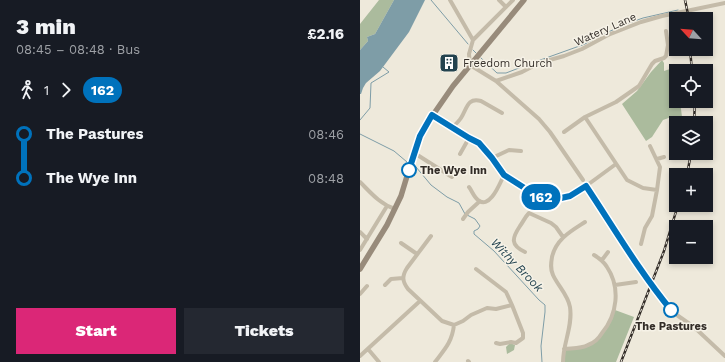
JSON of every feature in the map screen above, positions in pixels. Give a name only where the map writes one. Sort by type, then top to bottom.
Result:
[{"type":"street","points":[[450,0],[473,40]]},
{"type":"street","points":[[499,0],[506,7]]},
{"type":"street","points":[[360,269],[395,209],[406,184],[413,155],[420,136],[432,115],[453,86],[524,0]]},
{"type":"street","points":[[470,65],[469,54],[473,40],[511,2],[516,10]]},
{"type":"street","name":"Watery Lane","points":[[496,81],[522,72],[539,63],[582,49],[608,35],[641,22],[662,16],[725,3]]},
{"type":"street","points":[[564,132],[585,117],[616,102],[639,86],[652,64],[666,56],[668,45],[666,30]]},
{"type":"street","points":[[470,65],[496,81],[545,126],[583,180]]},
{"type":"street","points":[[452,128],[460,120],[472,100],[481,101],[502,112]]},
{"type":"street","points":[[432,115],[479,143],[504,175],[543,198],[552,199],[570,196],[616,164]]},
{"type":"street","points":[[585,117],[627,180],[643,188],[657,190]]},
{"type":"street","points":[[460,154],[469,138]]},
{"type":"street","points":[[641,244],[645,228],[652,216],[660,166],[650,146]]},
{"type":"street","points":[[492,158],[509,150],[521,151]]},
{"type":"street","points":[[413,155],[419,156],[452,177]]},
{"type":"street","points":[[657,159],[664,157]]},
{"type":"street","points":[[469,187],[475,197],[480,201],[487,202],[491,198],[504,175]]},
{"type":"street","points":[[360,182],[383,204],[395,209]]},
{"type":"street","points":[[586,186],[630,253],[674,313],[694,327],[725,356]]},
{"type":"street","points":[[463,219],[480,201]]},
{"type":"street","points":[[360,250],[388,206]]},
{"type":"street","points":[[525,252],[517,248],[514,244],[514,238],[515,234],[529,213],[551,223],[563,237]]},
{"type":"street","points":[[563,362],[571,315],[570,306],[567,298],[553,275],[551,261],[556,246],[563,237],[585,222]]},
{"type":"street","points":[[360,232],[367,239]]},
{"type":"street","points":[[431,236],[404,272],[403,278],[404,284],[408,289],[442,321],[454,325],[487,308],[496,309],[512,305]]},
{"type":"street","points":[[401,243],[417,254]]},
{"type":"street","points":[[602,260],[608,252]]},
{"type":"street","points":[[564,349],[581,348],[593,343],[607,328],[613,314],[615,306],[615,285],[608,267],[602,260],[594,255]]},
{"type":"street","points":[[476,269],[506,292],[523,333],[523,338],[516,343],[496,343]]},
{"type":"street","points":[[385,285],[391,279],[403,278]]},
{"type":"street","points":[[615,285],[636,282]]},
{"type":"street","points":[[360,294],[367,286]]},
{"type":"street","points":[[360,356],[420,301]]},
{"type":"street","points":[[435,362],[449,344],[453,334],[454,325]]},
{"type":"street","points":[[368,349],[380,362]]},
{"type":"green space","points":[[379,0],[394,0],[375,34],[367,37],[368,41],[360,50],[360,24]]},
{"type":"green space","points":[[662,60],[664,63],[664,71],[669,69],[669,108],[681,108],[682,116],[669,116],[669,118],[663,120],[652,137],[646,141],[622,104],[637,91]]},
{"type":"green space","points":[[615,310],[634,317],[616,362],[564,362],[565,348],[581,348],[593,343],[606,330]]},
{"type":"green space","points":[[510,343],[515,345],[514,350],[507,354],[506,347]]},
{"type":"water","points":[[394,0],[425,0],[409,32],[380,71],[366,83],[360,94],[360,50],[368,41],[367,37],[375,34]]},
{"type":"waterway","points":[[431,0],[468,44]]},
{"type":"waterway","points":[[481,58],[497,73],[506,73],[585,44],[626,24],[643,18],[678,10]]},
{"type":"waterway","points":[[473,50],[476,53]]},
{"type":"waterway","points":[[360,120],[370,108],[371,83],[389,72],[383,67]]},
{"type":"waterway","points":[[360,134],[394,151],[407,162]]},
{"type":"waterway","name":"Withy Brook","points":[[413,166],[416,167],[431,185],[447,197],[459,203],[465,214]]},
{"type":"waterway","name":"Withy Brook","points":[[467,215],[475,219],[480,226],[474,231],[474,234],[494,251],[545,305],[541,346],[542,362]]},
{"type":"railway","points":[[685,0],[688,12]]},
{"type":"railway","points":[[691,56],[691,64]]},
{"type":"railway","points":[[694,116],[695,108]]},
{"type":"railway","points":[[688,168],[690,160]]},
{"type":"railway","points":[[621,362],[664,251],[676,212]]},
{"type":"bus line","name":"162","points":[[409,170],[417,143],[432,115],[479,143],[504,175],[534,194],[543,198],[561,198],[570,196],[586,186],[630,253],[671,310]]},
{"type":"place","name":"Freedom Church","points":[[449,63]]},
{"type":"place","name":"The Wye Inn","points":[[409,170]]},
{"type":"place","name":"The Pastures","points":[[671,310]]}]
